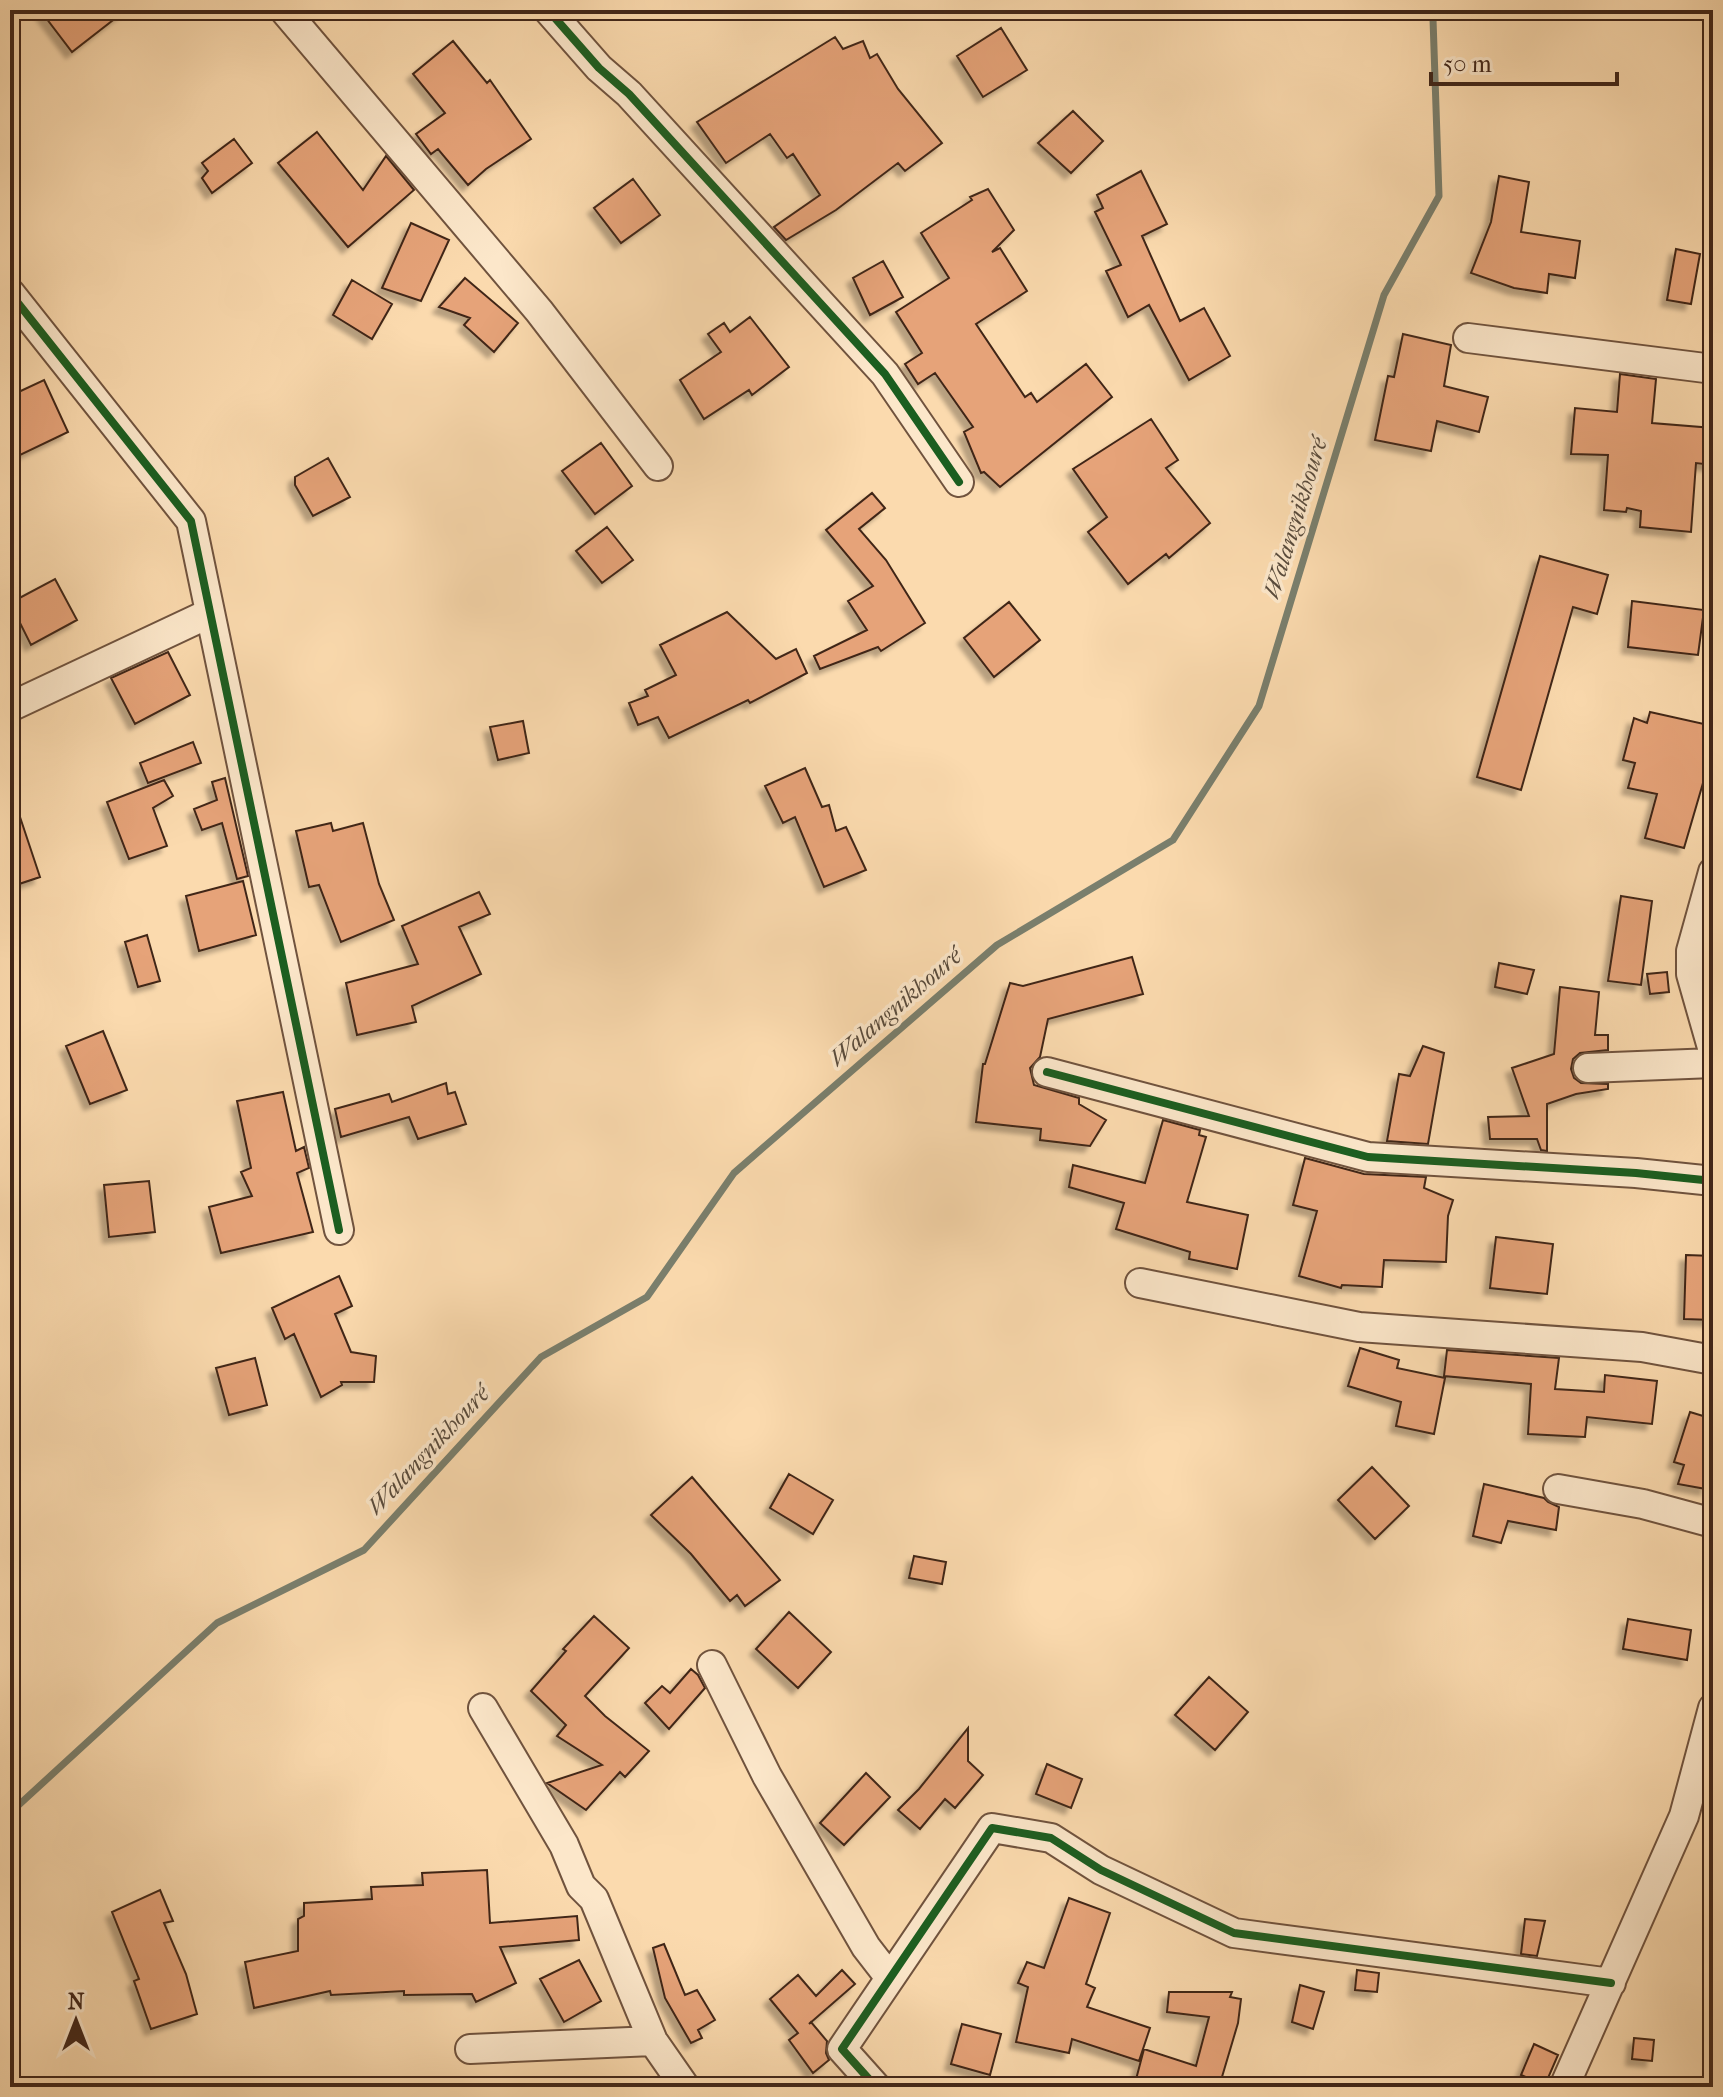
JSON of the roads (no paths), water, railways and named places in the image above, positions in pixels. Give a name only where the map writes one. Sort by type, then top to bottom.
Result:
[{"type":"street","points":[[284,10],[539,311],[658,466]]},
{"type":"street","points":[[548,10],[885,374],[959,482]]},
{"type":"street","points":[[10,293],[191,521],[339,1230]]},
{"type":"street","points":[[1468,338],[1713,369]]},
{"type":"street","points":[[10,707],[208,614]]},
{"type":"street","points":[[1713,872],[1691,951],[1691,974],[1713,1051]]},
{"type":"street","points":[[1588,1068],[1713,1063]]},
{"type":"street","points":[[1047,1072],[1368,1157],[1636,1173],[1713,1181]]},
{"type":"street","points":[[1140,1283],[1359,1327],[1642,1347],[1713,1360]]},
{"type":"street","points":[[1558,1489],[1643,1504],[1713,1523]]},
{"type":"street","points":[[712,1665],[767,1776],[866,1947],[890,1978]]},
{"type":"street","points":[[483,1708],[564,1845],[581,1886],[594,1899],[653,2041],[685,2087]]},
{"type":"street","points":[[1564,2087],[1684,1816],[1713,1708]]},
{"type":"street","points":[[876,2087],[842,2049],[992,1828],[1051,1838],[1101,1870],[1234,1933],[1611,1983]]},
{"type":"street","points":[[470,2049],[653,2041]]},
{"type":"waterway","name":"Walangnikhouré","points":[[10,1813],[217,1623],[364,1550],[541,1357],[647,1297],[734,1173],[997,945],[1173,840],[1259,706],[1384,295],[1439,196],[1433,19],[1436,10]]}]
